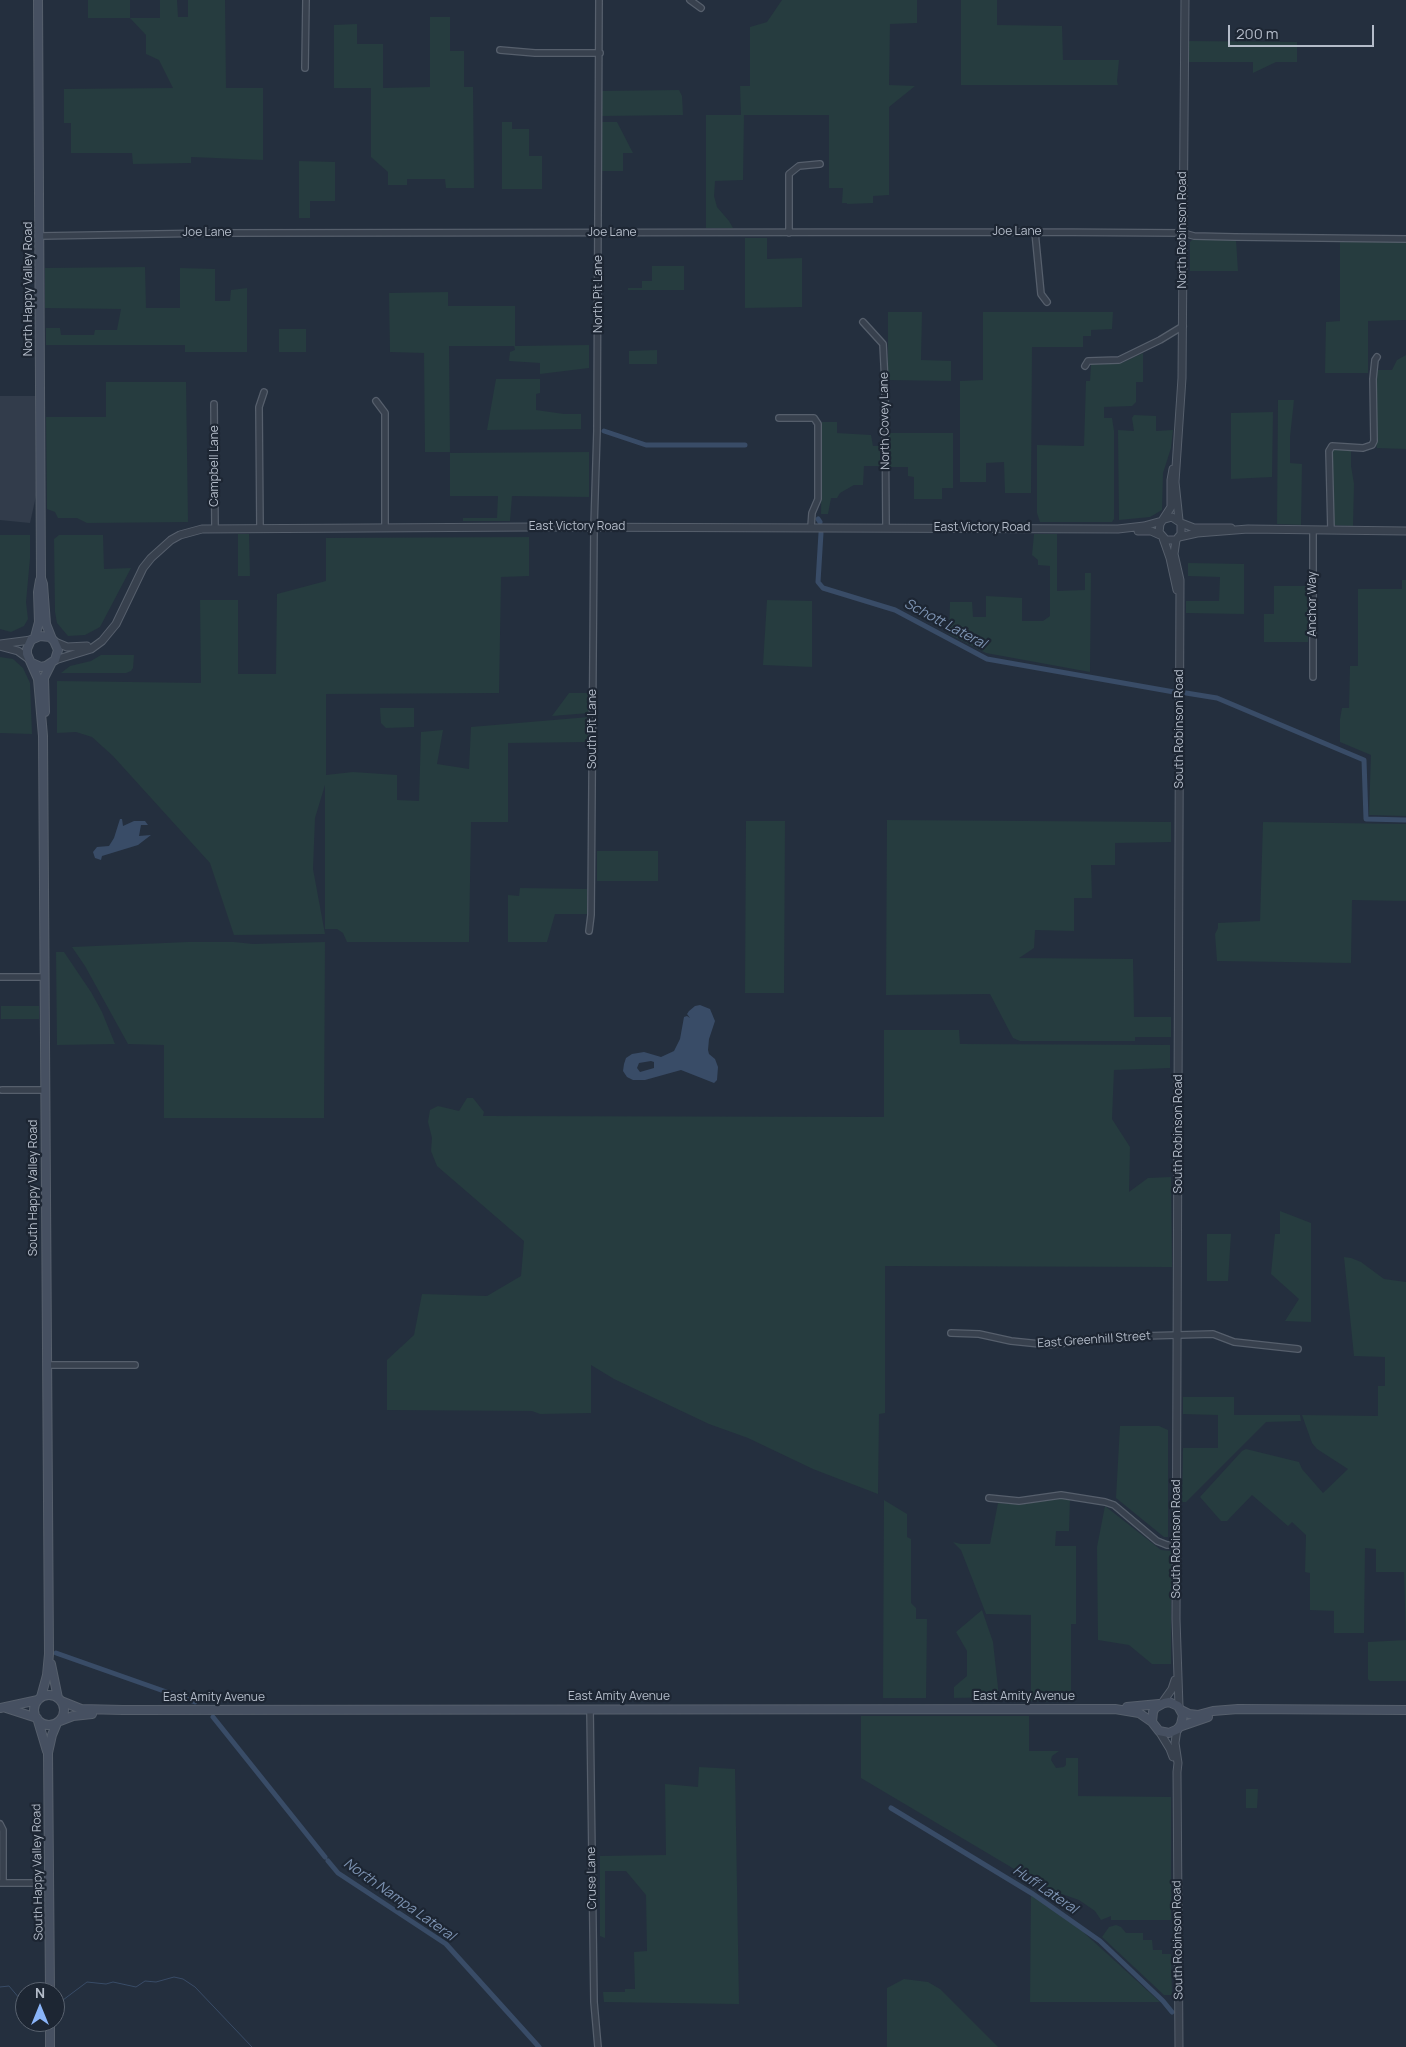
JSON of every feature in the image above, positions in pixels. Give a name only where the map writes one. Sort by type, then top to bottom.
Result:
[{"type":"main road","name":"North Happy Valley Road","points":[[33,639],[40,622],[38,592],[41,578],[38,0]]},
{"type":"main road","name":"North Happy Valley Road","points":[[41,578],[46,624],[53,641]]},
{"type":"main road","points":[[44,636],[53,641],[58,650],[44,678],[46,708],[43,722],[38,679],[27,649],[33,639],[44,636]]},
{"type":"main road","points":[[30,661],[41,666],[53,662]]},
{"type":"main road","name":"South Happy Valley Road","points":[[40,1699],[47,1675],[49,1654],[43,722]]},
{"type":"main road","name":"South Happy Valley Road","points":[[49,1654],[60,1700]]},
{"type":"main road","points":[[50,1695],[60,1700],[64,1709],[59,1722],[49,1725],[23,1712],[2,1708],[50,1695]]},
{"type":"main road","points":[[37,1719],[34,1708],[40,1699]]},
{"type":"main road","name":"East Amity Avenue","points":[[60,1700],[81,1709],[123,1710],[1115,1709],[1160,1704]]},
{"type":"main road","points":[[1224,1711],[1169,1733],[1159,1731],[1152,1722],[1153,1712],[1160,1704],[1169,1702],[1189,1714],[1198,1715],[1224,1711],[1245,1709],[1406,1710]]},
{"type":"main road","name":"East Amity Avenue","points":[[1115,1709],[1139,1713],[1152,1722]]},
{"type":"main road","points":[[1178,1728],[1183,1720],[1180,1709]]},
{"type":"main road","name":"East Amity Avenue","points":[[59,1722],[73,1716],[123,1710]]},
{"type":"main road","name":"South Happy Valley Road","points":[[37,1719],[48,1753]]},
{"type":"main road","name":"South Happy Valley Road","points":[[50,1982],[48,1753],[52,1735],[59,1722]]},
{"type":"main road","points":[[50,2032],[50,2047]]},
{"type":"street","points":[[305,68],[306,0]]},
{"type":"street","name":"North Pit Lane","points":[[594,527],[599,233],[599,0]]},
{"type":"street","points":[[690,0],[702,8]]},
{"type":"street","name":"North Robinson Road","points":[[1180,522],[1176,496],[1176,460],[1182,387],[1185,0]]},
{"type":"street","points":[[500,50],[534,53],[600,52]]},
{"type":"street","points":[[789,233],[789,174],[799,166],[820,164]]},
{"type":"street","name":"Joe Lane","points":[[40,236],[216,233],[1036,232],[1183,233],[1194,236],[1406,239]]},
{"type":"street","points":[[1036,232],[1041,294],[1048,302]]},
{"type":"street","name":"North Covey Lane","points":[[863,322],[883,344],[886,528]]},
{"type":"street","points":[[1085,366],[1088,361],[1119,360],[1160,340],[1182,326]]},
{"type":"street","points":[[1331,530],[1330,451],[1332,446],[1363,448],[1372,445],[1374,442],[1373,379],[1377,357]]},
{"type":"street","points":[[260,528],[259,407],[264,392]]},
{"type":"street","points":[[376,400],[385,413],[385,528]]},
{"type":"street","name":"Campbell Lane","points":[[214,404],[215,528]]},
{"type":"street","points":[[779,418],[814,418],[818,424],[818,499],[812,513],[812,527]]},
{"type":"street","name":"North Robinson Road","points":[[1163,520],[1171,507],[1171,480],[1176,460]]},
{"type":"street","points":[[1241,530],[1223,527],[1194,528],[1172,517],[1163,520],[1159,528],[1161,536],[1169,541],[1197,533],[1241,530],[1406,531]]},
{"type":"street","name":"East Victory Road","points":[[53,662],[90,649],[109,635],[143,568],[159,549],[180,536],[202,529],[594,527],[1118,528],[1144,526],[1163,520]]},
{"type":"street","points":[[1178,538],[1182,531],[1180,522]]},
{"type":"street","name":"South Pit Lane","points":[[589,930],[591,908],[594,527]]},
{"type":"street","name":"East Victory Road","points":[[1118,528],[1131,532],[1146,531],[1161,536]]},
{"type":"street","name":"Anchor Way","points":[[1313,530],[1313,677]]},
{"type":"street","name":"South Robinson Road","points":[[1161,536],[1170,558],[1178,594]]},
{"type":"street","name":"South Robinson Road","points":[[1178,538],[1174,554],[1180,580],[1178,594],[1180,758],[1176,1675],[1180,1709]]},
{"type":"street","points":[[0,645],[33,639]]},
{"type":"street","points":[[53,641],[67,647],[95,645]]},
{"type":"street","points":[[0,645],[18,651],[30,661]]},
{"type":"street","points":[[0,977],[45,977]]},
{"type":"street","points":[[2,1090],[46,1090]]},
{"type":"street","name":"East Greenhill Street","points":[[950,1333],[974,1334],[1011,1341],[1050,1345],[1109,1337],[1213,1334],[1234,1342],[1298,1349]]},
{"type":"street","points":[[47,1364],[135,1365]]},
{"type":"street","points":[[989,1498],[1018,1501],[1062,1495],[1105,1502],[1114,1505],[1157,1541],[1167,1545],[1177,1545]]},
{"type":"street","name":"South Robinson Road","points":[[1160,1704],[1172,1689],[1176,1675]]},
{"type":"street","name":"Cruse Lane","points":[[590,1709],[594,1992],[598,2047]]},
{"type":"street","name":"South Robinson Road","points":[[1178,1728],[1175,1742],[1178,1763],[1179,2047]]},
{"type":"street","name":"South Robinson Road","points":[[1159,1731],[1170,1749],[1177,1772]]},
{"type":"street","points":[[1,1825],[3,1830],[1,1883],[49,1883]]},
{"type":"shaded area","points":[[0,396],[35,396],[36,496],[30,523],[0,520]]},
{"type":"green space","points":[[88,0],[130,0],[130,18],[88,18]]},
{"type":"green space","points":[[160,0],[177,0],[178,17],[188,17],[188,0],[225,0],[226,88],[263,88],[263,160],[191,157],[191,163],[133,164],[132,153],[71,153],[71,123],[64,123],[64,89],[173,88],[159,60],[146,54],[146,35],[130,18],[160,18]]},
{"type":"green space","points":[[782,0],[917,0],[917,23],[890,24],[889,85],[915,86],[889,107],[889,195],[873,196],[873,203],[847,204],[842,203],[843,188],[829,188],[829,115],[744,115],[743,180],[715,181],[714,196],[717,207],[733,228],[706,228],[706,115],[741,115],[740,86],[750,86],[750,27],[767,22]]},
{"type":"green space","points":[[961,0],[997,0],[997,25],[1062,26],[1063,60],[1119,60],[1118,85],[961,85]]},
{"type":"green space","points":[[430,17],[450,17],[450,51],[464,51],[464,87],[473,87],[474,188],[446,188],[445,179],[407,179],[407,185],[388,185],[388,172],[371,157],[371,88],[334,88],[334,25],[357,24],[357,44],[383,44],[383,88],[430,87]]},
{"type":"green space","points":[[1189,41],[1297,42],[1297,62],[1276,62],[1253,73],[1253,62],[1189,62]]},
{"type":"green space","points":[[679,90],[682,96],[683,115],[602,116],[602,91]]},
{"type":"green space","points":[[502,122],[512,122],[512,129],[529,129],[529,156],[542,156],[542,189],[502,189]]},
{"type":"green space","points":[[602,122],[617,122],[633,153],[623,153],[623,171],[602,171]]},
{"type":"green space","points":[[299,161],[335,162],[335,201],[310,201],[310,218],[299,218]]},
{"type":"green space","points":[[745,238],[767,238],[767,259],[802,258],[802,307],[745,308]]},
{"type":"green space","points":[[1192,240],[1236,240],[1238,271],[1190,271],[1190,242]]},
{"type":"green space","points":[[1340,241],[1406,241],[1406,320],[1368,321],[1368,373],[1325,373],[1326,322],[1340,321]]},
{"type":"green space","points":[[652,266],[684,266],[684,290],[628,290],[628,288],[642,288],[642,281],[652,281]]},
{"type":"green space","points":[[145,267],[146,308],[180,308],[180,268],[215,269],[215,301],[230,301],[231,290],[247,288],[247,352],[185,352],[185,345],[46,345],[46,328],[60,328],[61,335],[94,335],[95,330],[117,330],[121,309],[45,308],[45,268]]},
{"type":"green space","points":[[448,292],[448,306],[515,306],[515,346],[589,345],[589,368],[540,374],[540,363],[509,361],[510,352],[515,350],[514,346],[449,346],[450,452],[425,452],[424,353],[390,352],[389,293]]},
{"type":"green space","points":[[888,312],[922,312],[921,360],[951,361],[951,381],[888,380]]},
{"type":"green space","points":[[983,312],[1113,312],[1112,329],[1091,330],[1091,336],[1083,336],[1083,347],[1032,347],[1031,493],[1005,493],[1004,462],[986,463],[986,482],[960,482],[960,381],[983,380]]},
{"type":"green space","points":[[279,329],[306,329],[306,352],[279,352]]},
{"type":"green space","points":[[657,350],[657,364],[629,364],[629,351]]},
{"type":"green space","points":[[1143,353],[1143,382],[1136,382],[1136,402],[1132,406],[1104,407],[1104,418],[1112,418],[1114,431],[1114,519],[1112,522],[1040,522],[1037,513],[1037,445],[1084,446],[1086,381],[1090,381],[1091,364],[1122,363]]},
{"type":"green space","points":[[1406,355],[1406,449],[1377,448],[1373,431],[1373,370],[1392,370],[1397,360]]},
{"type":"green space","points":[[496,379],[540,379],[540,393],[536,394],[536,410],[564,414],[581,414],[581,429],[487,430]]},
{"type":"green space","points":[[106,382],[186,382],[188,522],[87,523],[77,518],[58,518],[55,512],[47,509],[46,417],[106,417]]},
{"type":"green space","points":[[1278,400],[1294,400],[1290,437],[1290,463],[1302,464],[1301,525],[1277,524]]},
{"type":"green space","points":[[1273,412],[1272,477],[1231,479],[1231,413]]},
{"type":"green space","points":[[1134,415],[1156,416],[1156,431],[1173,430],[1171,448],[1163,473],[1162,510],[1150,517],[1119,520],[1118,430],[1134,431],[1132,418]]},
{"type":"green space","points":[[822,422],[837,422],[837,433],[871,435],[873,446],[880,446],[880,466],[864,466],[863,485],[854,485],[840,493],[837,498],[831,498],[828,514],[821,514]]},
{"type":"green space","points":[[888,433],[953,433],[953,488],[942,488],[942,499],[914,499],[914,477],[908,476],[908,467],[888,467]]},
{"type":"green space","points":[[1330,448],[1351,448],[1354,484],[1353,526],[1330,525]]},
{"type":"green space","points":[[589,452],[589,497],[512,496],[510,521],[463,521],[463,518],[497,518],[498,496],[450,496],[450,453]]},
{"type":"green space","points":[[238,534],[249,534],[250,576],[238,576]]},
{"type":"green space","points":[[1034,534],[1057,534],[1057,591],[1085,590],[1085,573],[1091,573],[1090,672],[986,653],[949,634],[950,602],[972,602],[973,617],[986,617],[986,596],[1022,598],[1022,621],[1043,621],[1050,616],[1050,566],[1038,565],[1038,560],[1032,555]]},
{"type":"green space","points":[[0,535],[30,535],[26,602],[28,619],[24,626],[11,632],[0,629]]},
{"type":"green space","points":[[59,535],[103,535],[104,569],[131,568],[100,627],[85,635],[68,636],[57,623],[55,612],[54,539]]},
{"type":"green space","points":[[529,537],[529,576],[501,577],[499,693],[326,694],[326,775],[353,772],[397,775],[397,800],[419,801],[421,732],[443,730],[437,764],[469,769],[471,727],[589,717],[589,742],[508,743],[508,822],[471,822],[469,942],[347,942],[343,933],[337,929],[325,929],[325,785],[315,818],[313,869],[325,934],[234,935],[210,863],[113,756],[92,737],[76,732],[57,733],[57,681],[201,683],[200,600],[238,600],[238,674],[276,674],[277,594],[326,581],[326,538]]},
{"type":"green space","points":[[1188,563],[1244,564],[1244,614],[1186,613],[1186,601],[1219,601],[1220,577],[1188,576]]},
{"type":"green space","points":[[1402,580],[1406,580],[1406,816],[1369,815],[1371,755],[1340,742],[1342,708],[1349,708],[1350,666],[1358,666],[1358,589],[1402,589]]},
{"type":"green space","points":[[1274,586],[1308,586],[1308,642],[1264,642],[1264,614],[1274,614]]},
{"type":"green space","points":[[767,600],[812,601],[812,667],[763,665]]},
{"type":"green space","points":[[101,655],[134,655],[133,668],[126,673],[61,673],[70,666],[91,661]]},
{"type":"green space","points":[[0,657],[13,659],[23,668],[30,683],[32,734],[0,733]]},
{"type":"green space","points":[[569,693],[589,693],[589,713],[552,716]]},
{"type":"green space","points":[[380,708],[414,708],[414,727],[386,728],[381,723]]},
{"type":"green space","points":[[887,820],[1171,822],[1171,842],[1115,843],[1115,865],[1091,865],[1092,898],[1074,898],[1074,931],[1035,930],[1034,948],[1019,958],[1133,959],[1134,1017],[1171,1017],[1171,1037],[1135,1037],[1135,1041],[1020,1041],[1013,1038],[990,994],[886,995]]},
{"type":"green space","points":[[746,821],[785,821],[784,993],[745,993]]},
{"type":"green space","points":[[1263,822],[1406,824],[1406,901],[1352,900],[1351,963],[1217,961],[1215,934],[1218,923],[1260,921]]},
{"type":"green space","points":[[597,851],[658,851],[658,881],[597,881]]},
{"type":"green space","points":[[520,888],[587,889],[587,914],[555,914],[547,942],[508,942],[508,895],[519,896]]},
{"type":"green space","points":[[188,942],[253,944],[325,942],[324,1118],[164,1118],[164,1045],[128,1044],[85,966],[72,947]]},
{"type":"green space","points":[[56,952],[64,952],[91,992],[102,1012],[115,1044],[57,1045]]},
{"type":"green space","points":[[1,1006],[39,1006],[39,1019],[1,1019]]},
{"type":"green space","points":[[884,1030],[959,1030],[960,1044],[1170,1045],[1170,1068],[1114,1070],[1112,1119],[1130,1147],[1129,1192],[1148,1178],[1171,1177],[1172,1267],[885,1266],[885,1413],[879,1414],[878,1494],[813,1469],[748,1438],[709,1424],[614,1379],[591,1365],[591,1413],[540,1414],[532,1411],[387,1410],[387,1360],[414,1335],[422,1294],[487,1296],[521,1276],[524,1241],[437,1166],[431,1151],[432,1138],[428,1122],[430,1110],[438,1106],[459,1111],[467,1098],[473,1098],[484,1112],[483,1116],[884,1117]]},
{"type":"green space","points":[[1280,1211],[1311,1223],[1311,1322],[1285,1321],[1299,1299],[1271,1274],[1275,1234],[1280,1234]]},
{"type":"green space","points":[[1207,1234],[1231,1234],[1228,1281],[1207,1281]]},
{"type":"green space","points":[[1344,1257],[1361,1262],[1384,1279],[1406,1282],[1406,1640],[1404,1572],[1376,1572],[1376,1549],[1365,1548],[1364,1633],[1334,1633],[1334,1611],[1310,1610],[1310,1573],[1305,1572],[1306,1535],[1292,1522],[1288,1526],[1252,1495],[1227,1521],[1221,1521],[1200,1497],[1242,1451],[1246,1449],[1299,1462],[1302,1469],[1323,1493],[1348,1469],[1317,1449],[1312,1443],[1302,1415],[1378,1416],[1378,1386],[1385,1386],[1385,1357],[1354,1356]]},
{"type":"green space","points":[[1183,1397],[1234,1397],[1234,1415],[1300,1415],[1301,1421],[1266,1422],[1186,1502],[1182,1502],[1183,1448],[1218,1448],[1218,1415],[1183,1414]]},
{"type":"green space","points":[[1120,1426],[1159,1426],[1168,1430],[1168,1537],[1164,1537],[1116,1498]]},
{"type":"green space","points":[[1070,1498],[1069,1531],[1056,1531],[1055,1546],[1076,1546],[1076,1624],[1071,1624],[1071,1702],[1031,1701],[1031,1615],[986,1614],[961,1550],[953,1542],[961,1544],[990,1544],[998,1503],[1012,1504]]},
{"type":"green space","points":[[884,1500],[907,1514],[907,1537],[911,1539],[911,1603],[916,1608],[916,1619],[927,1619],[926,1698],[883,1698]]},
{"type":"green space","points":[[1105,1506],[1161,1550],[1171,1551],[1171,1664],[1152,1664],[1129,1645],[1098,1640],[1097,1547]]},
{"type":"green space","points":[[982,1610],[993,1642],[999,1697],[954,1698],[954,1687],[967,1676],[967,1651],[956,1632]]},
{"type":"green space","points":[[1406,1640],[1406,1681],[1370,1681],[1368,1679],[1368,1642]]},
{"type":"green space","points":[[861,1716],[1029,1716],[1029,1751],[1059,1751],[1052,1756],[1051,1760],[1056,1768],[1066,1765],[1066,1758],[1078,1758],[1078,1796],[1171,1797],[1171,1920],[1111,1920],[1111,1916],[1101,1920],[1095,1911],[1079,1900],[1059,1893],[1031,1879],[861,1778]]},
{"type":"green space","points":[[699,1767],[735,1769],[739,2004],[604,2002],[603,1992],[625,1992],[625,1989],[635,1989],[634,1952],[647,1951],[646,1895],[626,1871],[605,1871],[605,1938],[600,1936],[600,1856],[666,1855],[665,1784],[698,1787]]},
{"type":"green space","points":[[1246,1789],[1258,1789],[1257,1808],[1246,1808]]},
{"type":"green space","points":[[1031,1894],[1082,1931],[1160,2002],[1030,2002]]},
{"type":"green space","points":[[1116,1925],[1121,1927],[1126,1933],[1143,1933],[1143,1940],[1152,1940],[1153,1950],[1162,1950],[1162,1954],[1171,1954],[1172,1995],[1164,1995],[1102,1937],[1109,1927]]},
{"type":"green space","points":[[904,1979],[928,1982],[940,1989],[998,2047],[887,2047],[887,1988]]},
{"type":"water","points":[[120,819],[122,819],[123,826],[134,821],[145,821],[148,825],[141,825],[139,836],[151,835],[138,845],[102,856],[101,860],[95,858],[93,852],[97,847],[109,846],[114,838]]},
{"type":"water","points":[[700,1005],[710,1009],[715,1021],[709,1039],[708,1050],[718,1067],[717,1080],[714,1083],[681,1070],[645,1080],[633,1080],[627,1077],[623,1071],[624,1064],[626,1058],[632,1054],[644,1052],[661,1057],[674,1051],[680,1039],[684,1017],[690,1018],[687,1014],[695,1006]],"holes":[[[654,1062],[654,1068],[640,1072],[637,1068],[639,1063]]]},
{"type":"waterway","name":"Schott Lateral","points":[[604,431],[646,445],[745,445]]},
{"type":"waterway","name":"Schott Lateral","points":[[821,533],[818,582],[823,588],[895,610],[987,659],[1174,692]]},
{"type":"waterway","name":"Schott Lateral","points":[[1186,693],[1217,698],[1364,760],[1366,819],[1406,820]]},
{"type":"waterway","name":"North Nampa Lateral","points":[[56,1653],[195,1702]]},
{"type":"waterway","name":"North Nampa Lateral","points":[[213,1717],[325,1857]]},
{"type":"waterway","name":"Huff Lateral","points":[[891,1808],[1033,1894],[1100,1941],[1163,2001],[1172,2012]]},
{"type":"waterway","name":"North Nampa Lateral","points":[[328,1861],[338,1873],[446,1944],[539,2047]]},
{"type":"waterway","points":[[65,1998],[87,1982],[106,1984],[113,1982],[136,1987],[145,1981],[156,1982],[174,1977],[183,1979],[195,1987],[252,2047]]},
{"type":"waterway","points":[[0,1987],[9,1986],[15,1993]]}]
